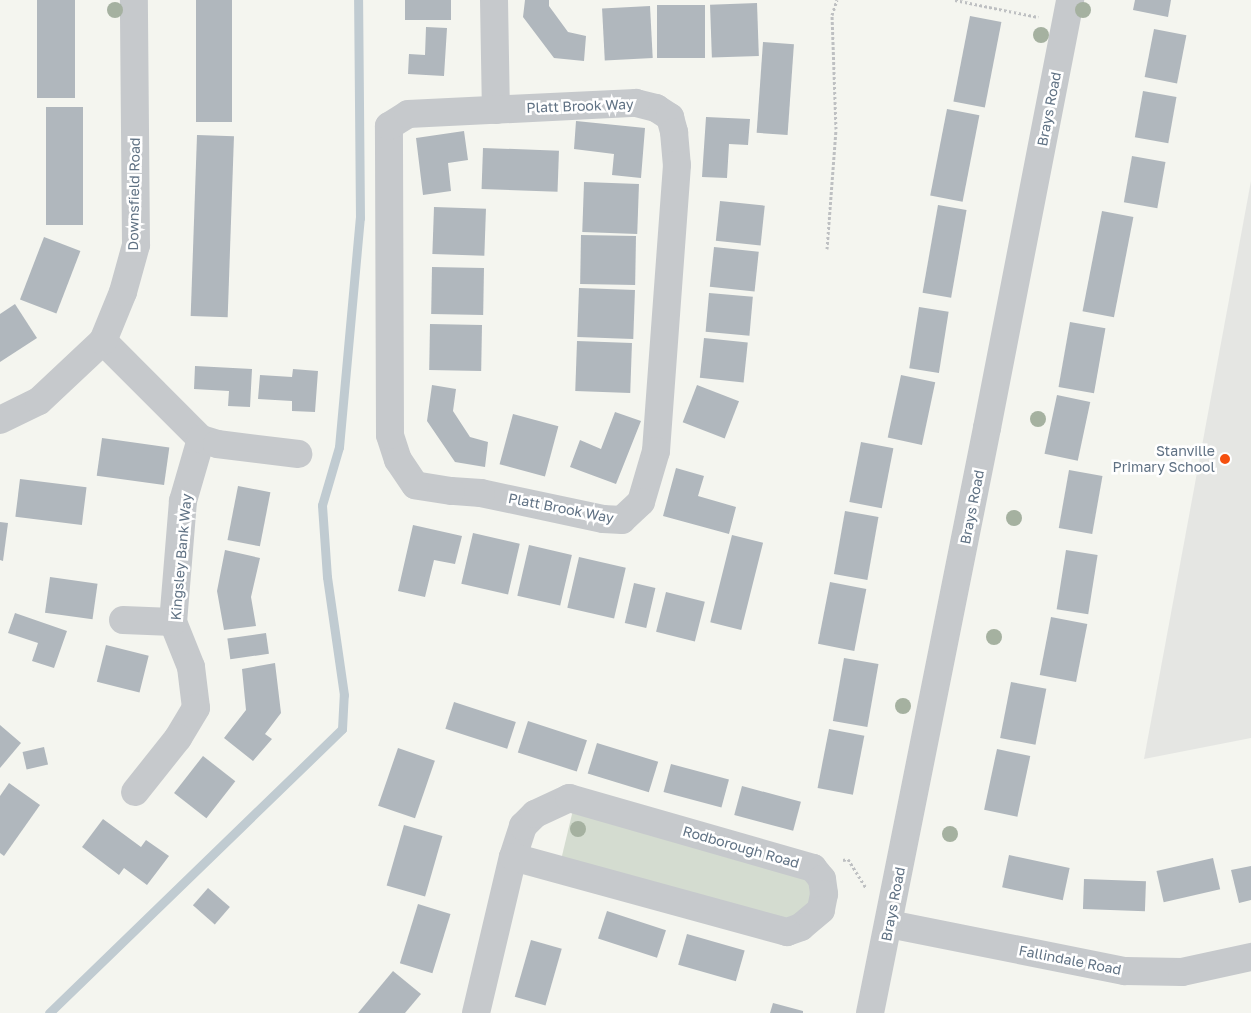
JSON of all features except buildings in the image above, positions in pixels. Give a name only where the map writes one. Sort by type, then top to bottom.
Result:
[{"type":"street","name":"Downsfield Road","points":[[0,420],[39,401],[102,341],[123,292],[136,245],[134,0]]},
{"type":"street","points":[[494,0],[496,110]]},
{"type":"street","name":"Brays Road","points":[[870,1013],[1068,11]]},
{"type":"street","name":"Platt Brook Way","points":[[636,103],[656,108],[670,117],[674,132],[677,165],[656,451],[641,502],[622,520],[576,514],[480,493],[451,491],[415,485],[398,460],[390,435],[389,126],[408,114],[496,110],[636,103]]},
{"type":"street","points":[[102,341],[201,439],[217,444],[298,454]]},
{"type":"street","name":"Kingsley Bank Way","points":[[135,792],[178,738],[196,708],[191,667],[173,622],[182,501],[201,439]]},
{"type":"street","points":[[123,620],[173,622]]},
{"type":"street","name":"Rodborough Road","points":[[476,1013],[513,857],[523,826],[535,814],[569,798],[814,868],[822,879],[824,894],[821,910],[801,927],[787,932],[513,857]]},
{"type":"street","name":"Fallindale Road","points":[[889,924],[1125,971],[1182,972],[1251,957]]},
{"type":"path","points":[[826,249],[836,129],[832,15],[837,0]]},
{"type":"path","points":[[955,0],[1068,11]]},
{"type":"path","points":[[814,868],[848,859],[889,924]]},
{"type":"shaded area","name":"Stanville Primary School","points":[[1251,181],[1251,738],[1144,759]]},
{"type":"shaded area","points":[[573,810],[810,880],[815,900],[795,918],[762,917],[561,860]]},
{"type":"waterway","points":[[49,1013],[342,729],[344,695],[327,577],[322,505],[339,447],[360,218],[358,0]]},
{"type":"place","name":"Stanville Primary School","points":[[1225,459]]}]
